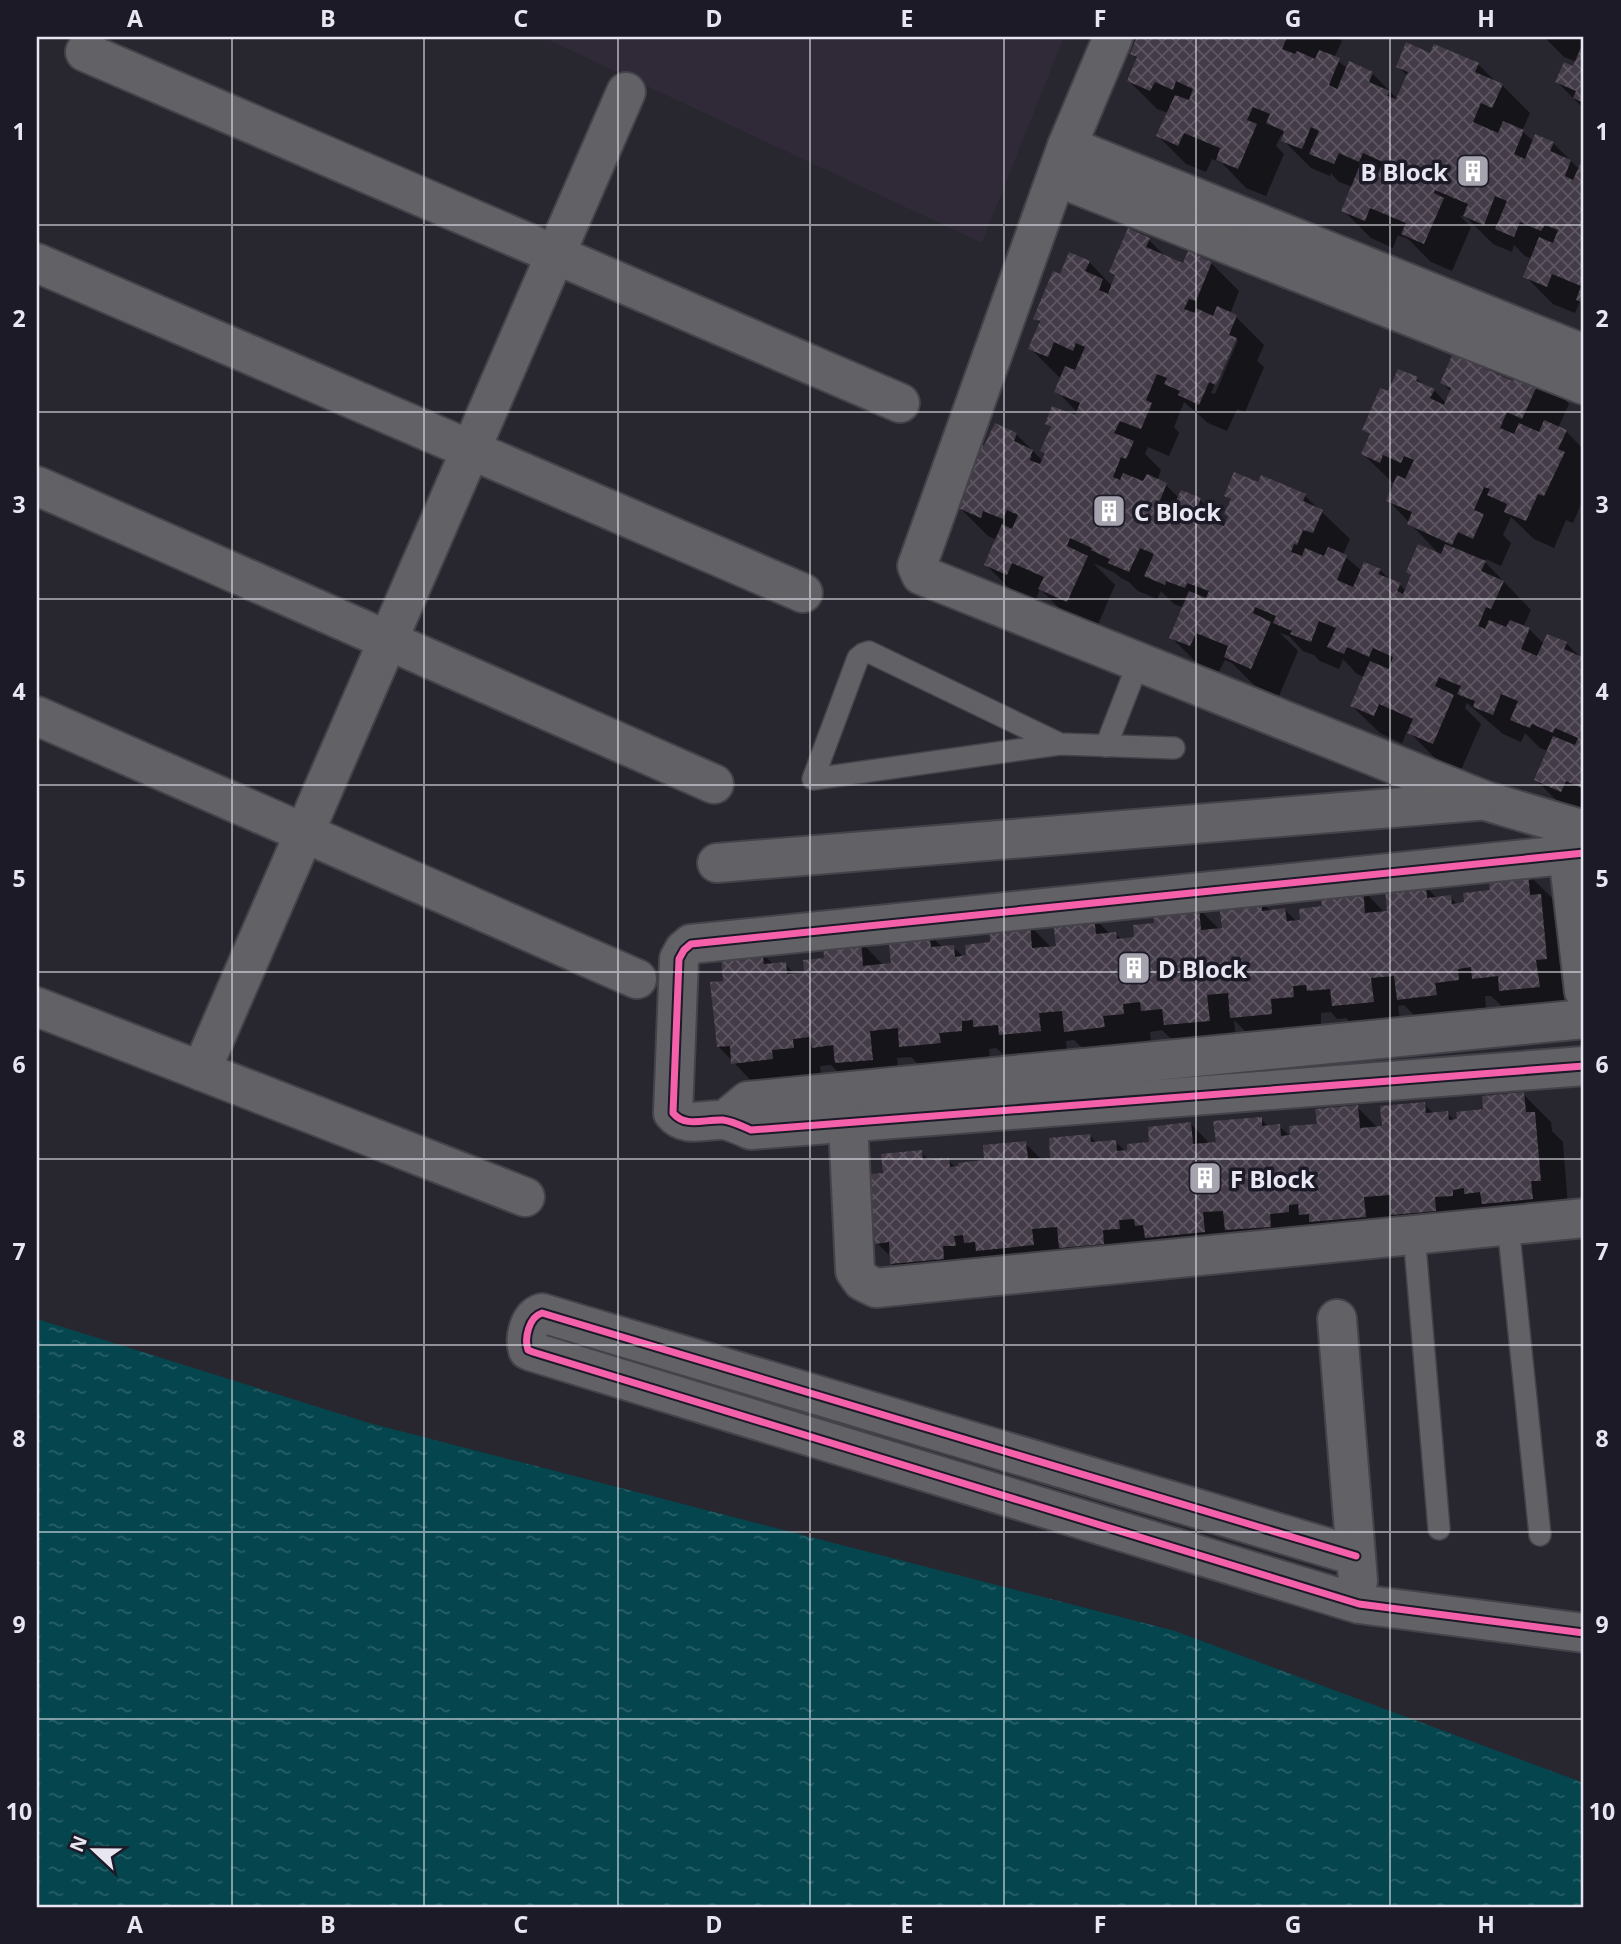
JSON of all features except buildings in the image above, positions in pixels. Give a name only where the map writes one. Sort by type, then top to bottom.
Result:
[{"type":"street","points":[[1114,37],[1062,161],[916,566],[921,575],[1486,801],[1579,846]]},
{"type":"street","points":[[85,52],[900,403]]},
{"type":"street","points":[[201,1071],[626,92]]},
{"type":"street","points":[[1062,161],[1584,354]]},
{"type":"street","points":[[1062,161],[1584,385]]},
{"type":"street","points":[[37,263],[803,593]]},
{"type":"street","points":[[37,486],[714,784]]},
{"type":"street","points":[[37,716],[637,979]]},
{"type":"street","points":[[718,863],[1486,801]]},
{"type":"street","points":[[1579,846],[1584,991]]},
{"type":"street","points":[[1579,846],[691,944],[679,959],[673,1113],[685,1122],[725,1120],[751,1129],[1584,1066]]},
{"type":"street","points":[[37,1007],[525,1198]]},
{"type":"street","points":[[725,1120],[748,1101],[1584,1019]]},
{"type":"street","points":[[848,1122],[855,1270],[862,1281],[876,1288],[1584,1218]]},
{"type":"street","points":[[1356,1556],[541,1313],[532,1319],[526,1342],[528,1350],[533,1352],[1359,1604],[1584,1633]]},
{"type":"street","points":[[1337,1319],[1359,1604]]},
{"type":"lane","points":[[1060,744],[869,652],[858,658],[813,779],[1060,744],[1174,748]]},
{"type":"lane","points":[[1106,746],[1139,661]]},
{"type":"lane","points":[[1508,1225],[1540,1535]]},
{"type":"lane","points":[[1414,1234],[1439,1529]]},
{"type":"shaded area","points":[[542,37],[1064,37],[982,243]]},
{"type":"water","points":[[37,1319],[369,1423],[1175,1631],[1584,1783],[1584,1907],[37,1907]]},
{"type":"cycle path","points":[[1584,853],[691,944],[679,959],[673,1113],[689,1122],[723,1120],[751,1130],[1584,1066]]},
{"type":"cycle path","points":[[1356,1556],[542,1313],[534,1319],[527,1334],[528,1350],[533,1352],[1359,1604],[1584,1633]]},
{"type":"place","name":"B Block","points":[[1473,171]]},
{"type":"place","name":"C Block","points":[[1109,511]]},
{"type":"place","name":"D Block","points":[[1134,968]]},
{"type":"place","name":"F Block","points":[[1205,1178]]}]
